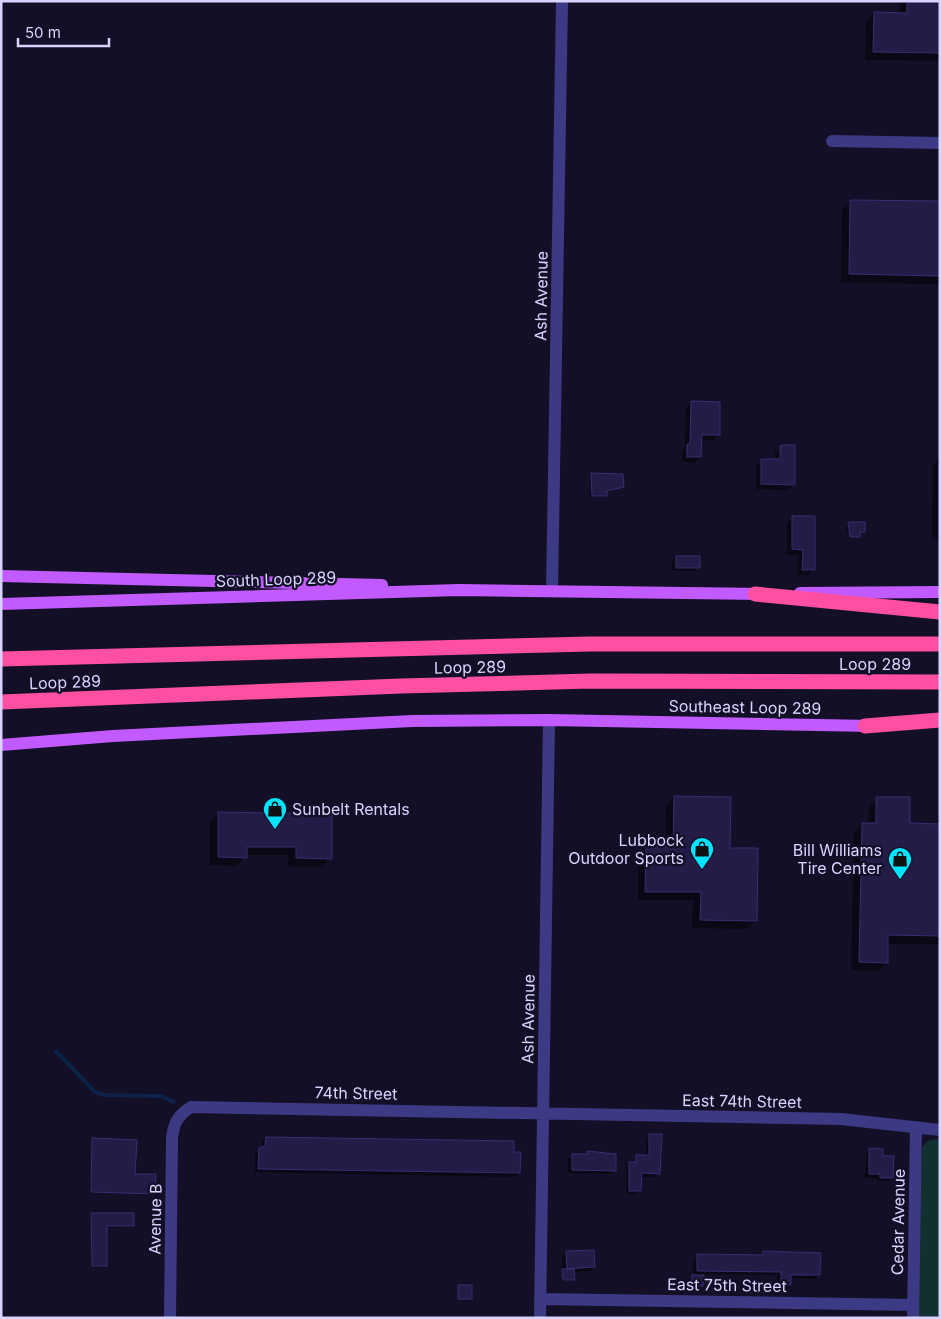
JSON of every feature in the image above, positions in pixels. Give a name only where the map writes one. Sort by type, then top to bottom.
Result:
[{"type":"highway","points":[[755,594],[940,612]]},
{"type":"highway","name":"Loop 289","points":[[1,659],[542,644],[940,644]]},
{"type":"highway","name":"Loop 289","points":[[1,702],[401,686],[591,682],[940,682]]},
{"type":"highway","points":[[865,726],[940,720]]},
{"type":"main road","points":[[1,576],[374,584],[459,590]]},
{"type":"main road","name":"South Loop 289","points":[[1,604],[459,590],[552,591]]},
{"type":"main road","points":[[552,591],[755,594],[854,591],[940,592]]},
{"type":"main road","points":[[1,745],[113,736],[412,721],[549,720]]},
{"type":"main road","name":"Southeast Loop 289","points":[[549,720],[940,727]]},
{"type":"main road","points":[[1,753],[113,736]]},
{"type":"street","name":"Ash Avenue","points":[[552,591],[562,1]]},
{"type":"street","points":[[832,141],[940,143]]},
{"type":"street","name":"Ash Avenue","points":[[540,1318],[549,720]]},
{"type":"street","name":"74th Street","points":[[175,1122],[180,1114],[196,1106],[543,1114]]},
{"type":"street","name":"East 74th Street","points":[[543,1114],[841,1119],[940,1130]]},
{"type":"street","name":"Avenue B","points":[[170,1318],[172,1138],[175,1122]]},
{"type":"street","name":"Cedar Avenue","points":[[912,1318],[916,1126]]},
{"type":"street","name":"East 75th Street","points":[[540,1298],[913,1305]]},
{"type":"green space","points":[[940,1139],[940,1318],[917,1318],[922,1147],[929,1140]]},
{"type":"building","points":[[907,1],[940,1],[940,53],[873,52],[874,12],[907,13]]},
{"type":"building","points":[[850,200],[940,201],[940,276],[849,274]]},
{"type":"building","points":[[691,401],[720,402],[720,435],[702,435],[701,457],[687,457],[687,444],[690,444]]},
{"type":"building","points":[[795,445],[795,485],[761,484],[761,459],[780,459],[780,446]]},
{"type":"building","points":[[591,473],[623,474],[624,487],[607,491],[607,496],[592,496]]},
{"type":"building","points":[[792,516],[815,516],[815,570],[802,570],[803,550],[792,549]]},
{"type":"building","points":[[848,522],[865,522],[865,532],[860,532],[860,537],[850,537]]},
{"type":"building","points":[[676,556],[700,556],[700,568],[676,568]]},
{"type":"building","name":"Lubbock Outdoor Sports","points":[[674,796],[731,797],[730,848],[758,848],[757,921],[700,920],[701,892],[645,892],[646,846],[673,847]]},
{"type":"building","name":"Bill Williams Tire Center","points":[[876,797],[910,797],[910,823],[940,824],[940,936],[888,935],[888,963],[859,962],[862,823],[876,823]]},
{"type":"building","name":"Sunbelt Rentals","points":[[218,812],[332,814],[332,859],[296,858],[296,847],[247,847],[247,858],[218,857]]},
{"type":"building","points":[[649,1134],[662,1134],[660,1174],[642,1173],[641,1191],[629,1191],[629,1162],[636,1162],[636,1155],[649,1155]]},
{"type":"building","points":[[266,1137],[514,1141],[514,1152],[521,1152],[520,1173],[258,1169],[259,1148],[265,1146]]},
{"type":"building","points":[[92,1138],[137,1140],[135,1174],[156,1174],[155,1194],[91,1192]]},
{"type":"building","points":[[869,1148],[883,1149],[883,1156],[894,1156],[893,1178],[880,1178],[880,1174],[869,1174]]},
{"type":"building","points":[[587,1151],[616,1154],[616,1171],[572,1170],[572,1154],[587,1154]]},
{"type":"building","points":[[91,1213],[134,1213],[134,1226],[107,1226],[107,1266],[92,1266]]},
{"type":"building","points":[[594,1250],[595,1267],[567,1269],[566,1251]]},
{"type":"building","points":[[763,1251],[821,1253],[820,1275],[791,1275],[791,1285],[781,1285],[781,1272],[697,1271],[697,1254],[763,1255]]},
{"type":"building","points":[[562,1269],[574,1269],[575,1280],[563,1280]]},
{"type":"building","points":[[692,1275],[704,1275],[703,1286],[692,1286]]},
{"type":"building","points":[[458,1285],[472,1285],[472,1299],[458,1299]]},
{"type":"waterway","points":[[56,1051],[95,1092],[104,1095],[161,1096],[174,1102]]},
{"type":"place","name":"Sunbelt Rentals","points":[[275,830]]},
{"type":"place","name":"Lubbock Outdoor Sports","points":[[702,870]]},
{"type":"place","name":"Bill Williams Tire Center","points":[[900,880]]}]
